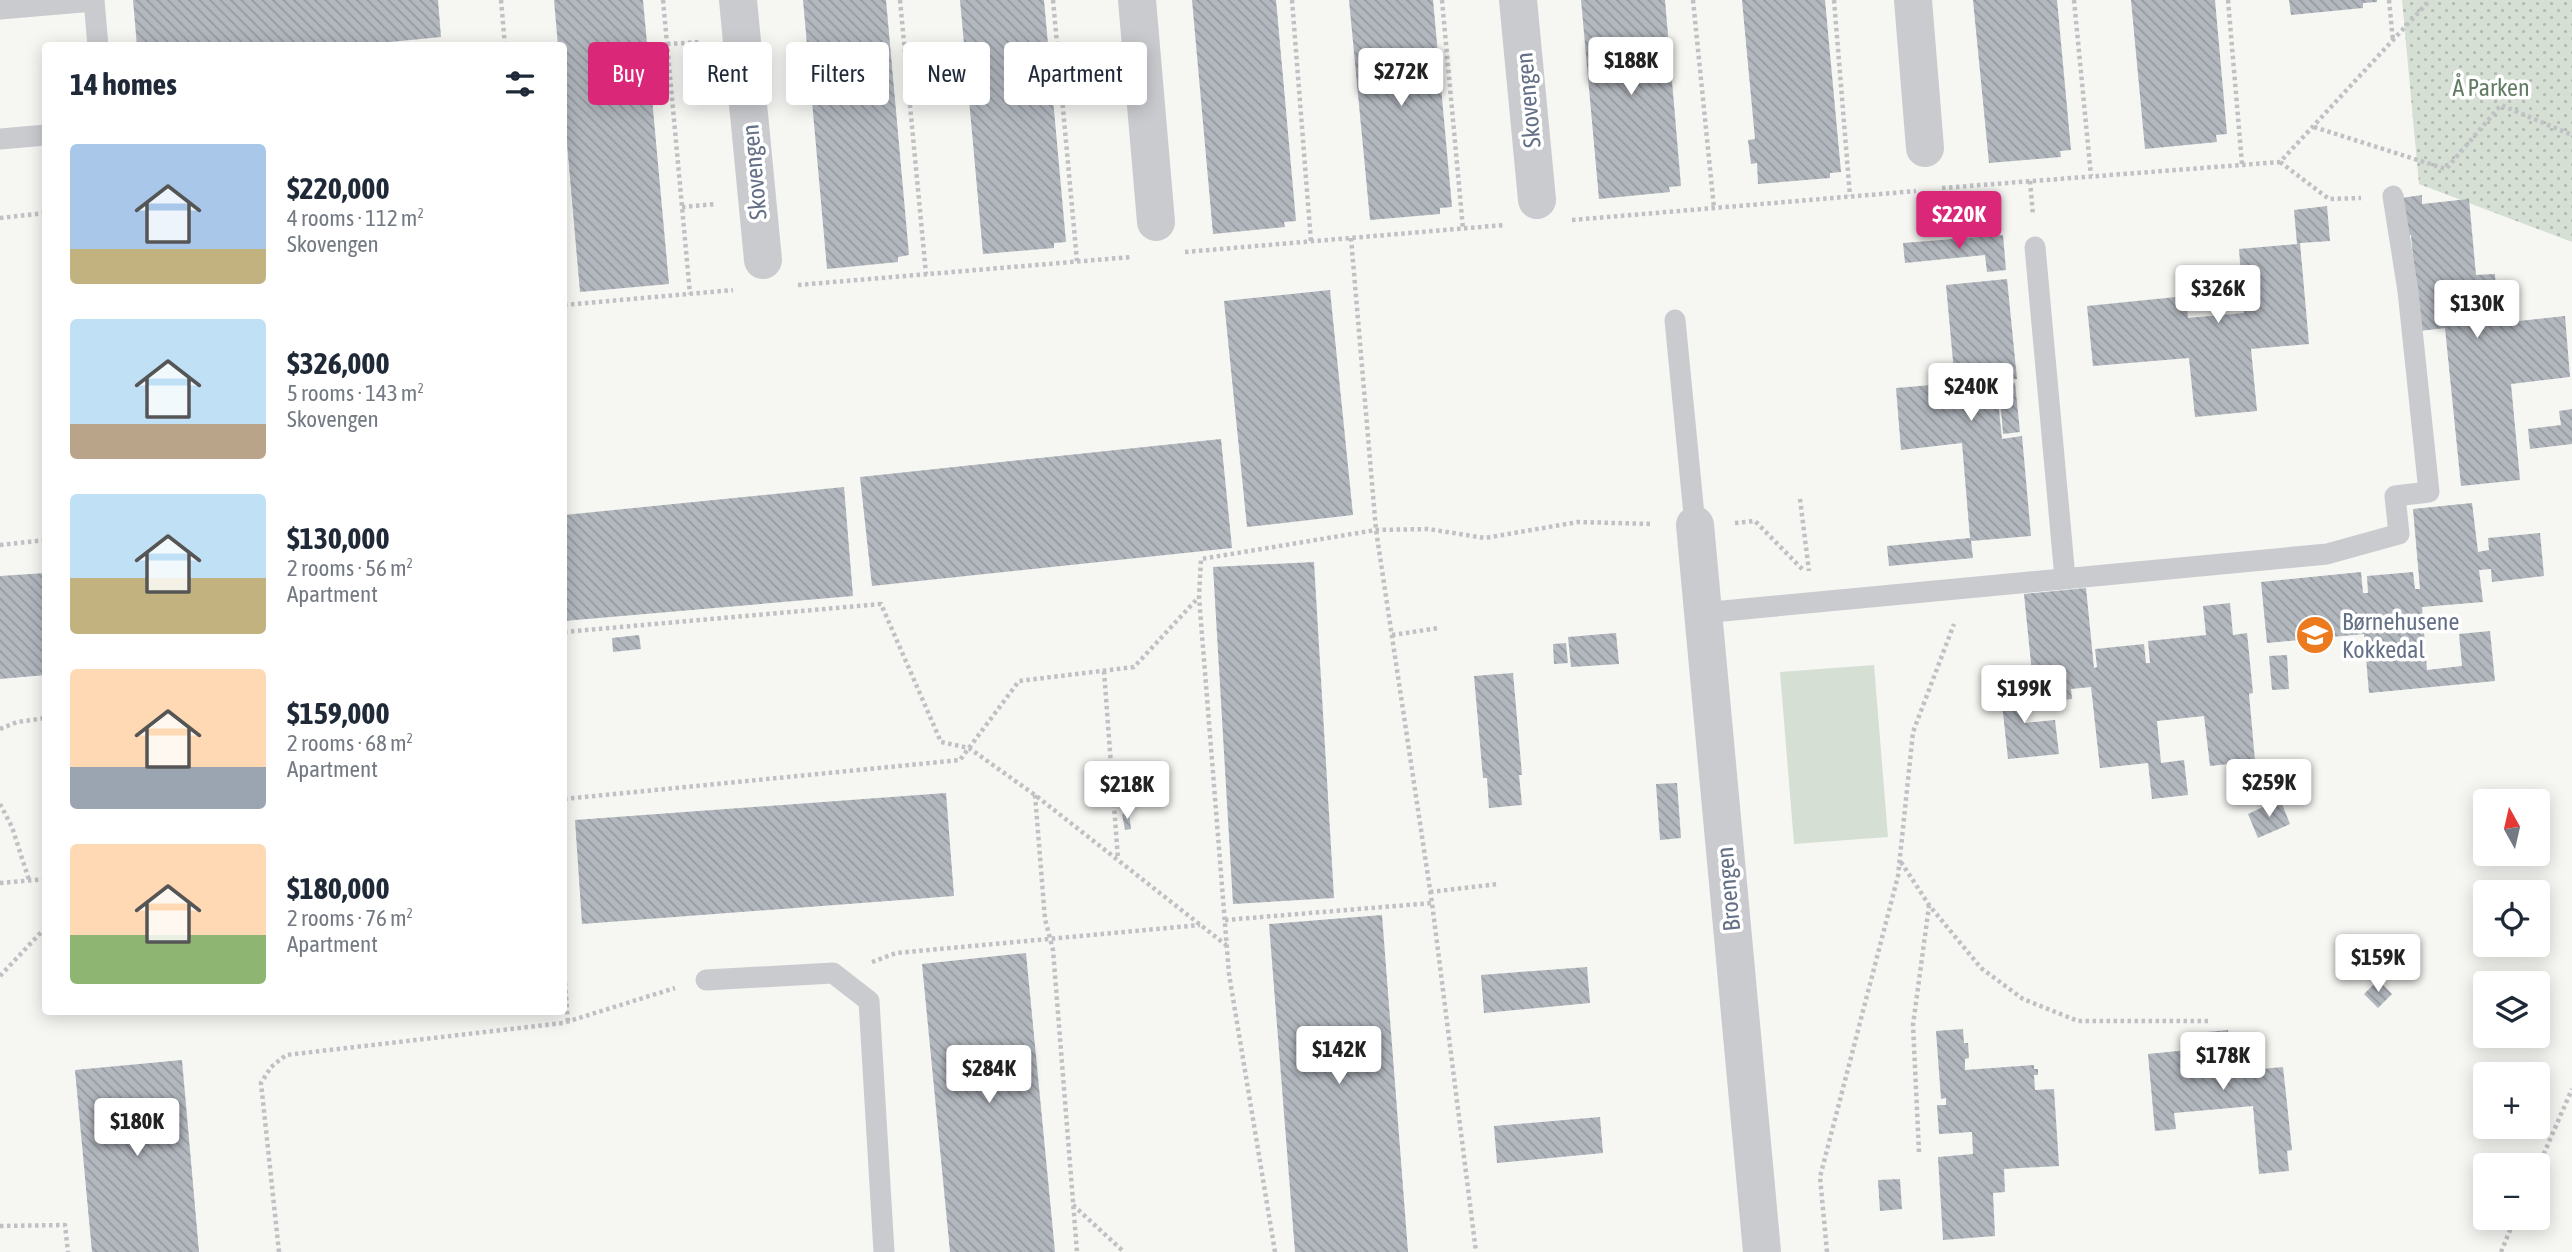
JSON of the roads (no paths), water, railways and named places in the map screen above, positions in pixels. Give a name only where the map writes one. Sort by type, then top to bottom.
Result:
[{"type":"street","name":"Skovengen","points":[[738,0],[752,275]]},
{"type":"street","points":[[1137,0],[1149,239]]},
{"type":"street","name":"Skovengen","points":[[1518,0],[1538,215]]},
{"type":"street","points":[[1913,0],[1925,148]]},
{"type":"street","name":"Broengen","points":[[1695,525],[1762,1252]]},
{"type":"lane","points":[[0,9],[94,0],[98,42]]},
{"type":"lane","points":[[0,139],[42,135]]},
{"type":"lane","points":[[1702,613],[2327,554],[2399,534],[2395,496],[2429,492],[2408,291],[2393,196]]},
{"type":"lane","points":[[2035,247],[2065,578]]},
{"type":"lane","points":[[1675,320],[1695,525]]},
{"type":"lane","points":[[706,980],[833,973],[869,1001],[884,1252]]},
{"type":"place","name":"Børnehusene Kokkedal","points":[[2315,635]]},
{"type":"park label","name":"Å Parken","points":[[2491,87]]}]
